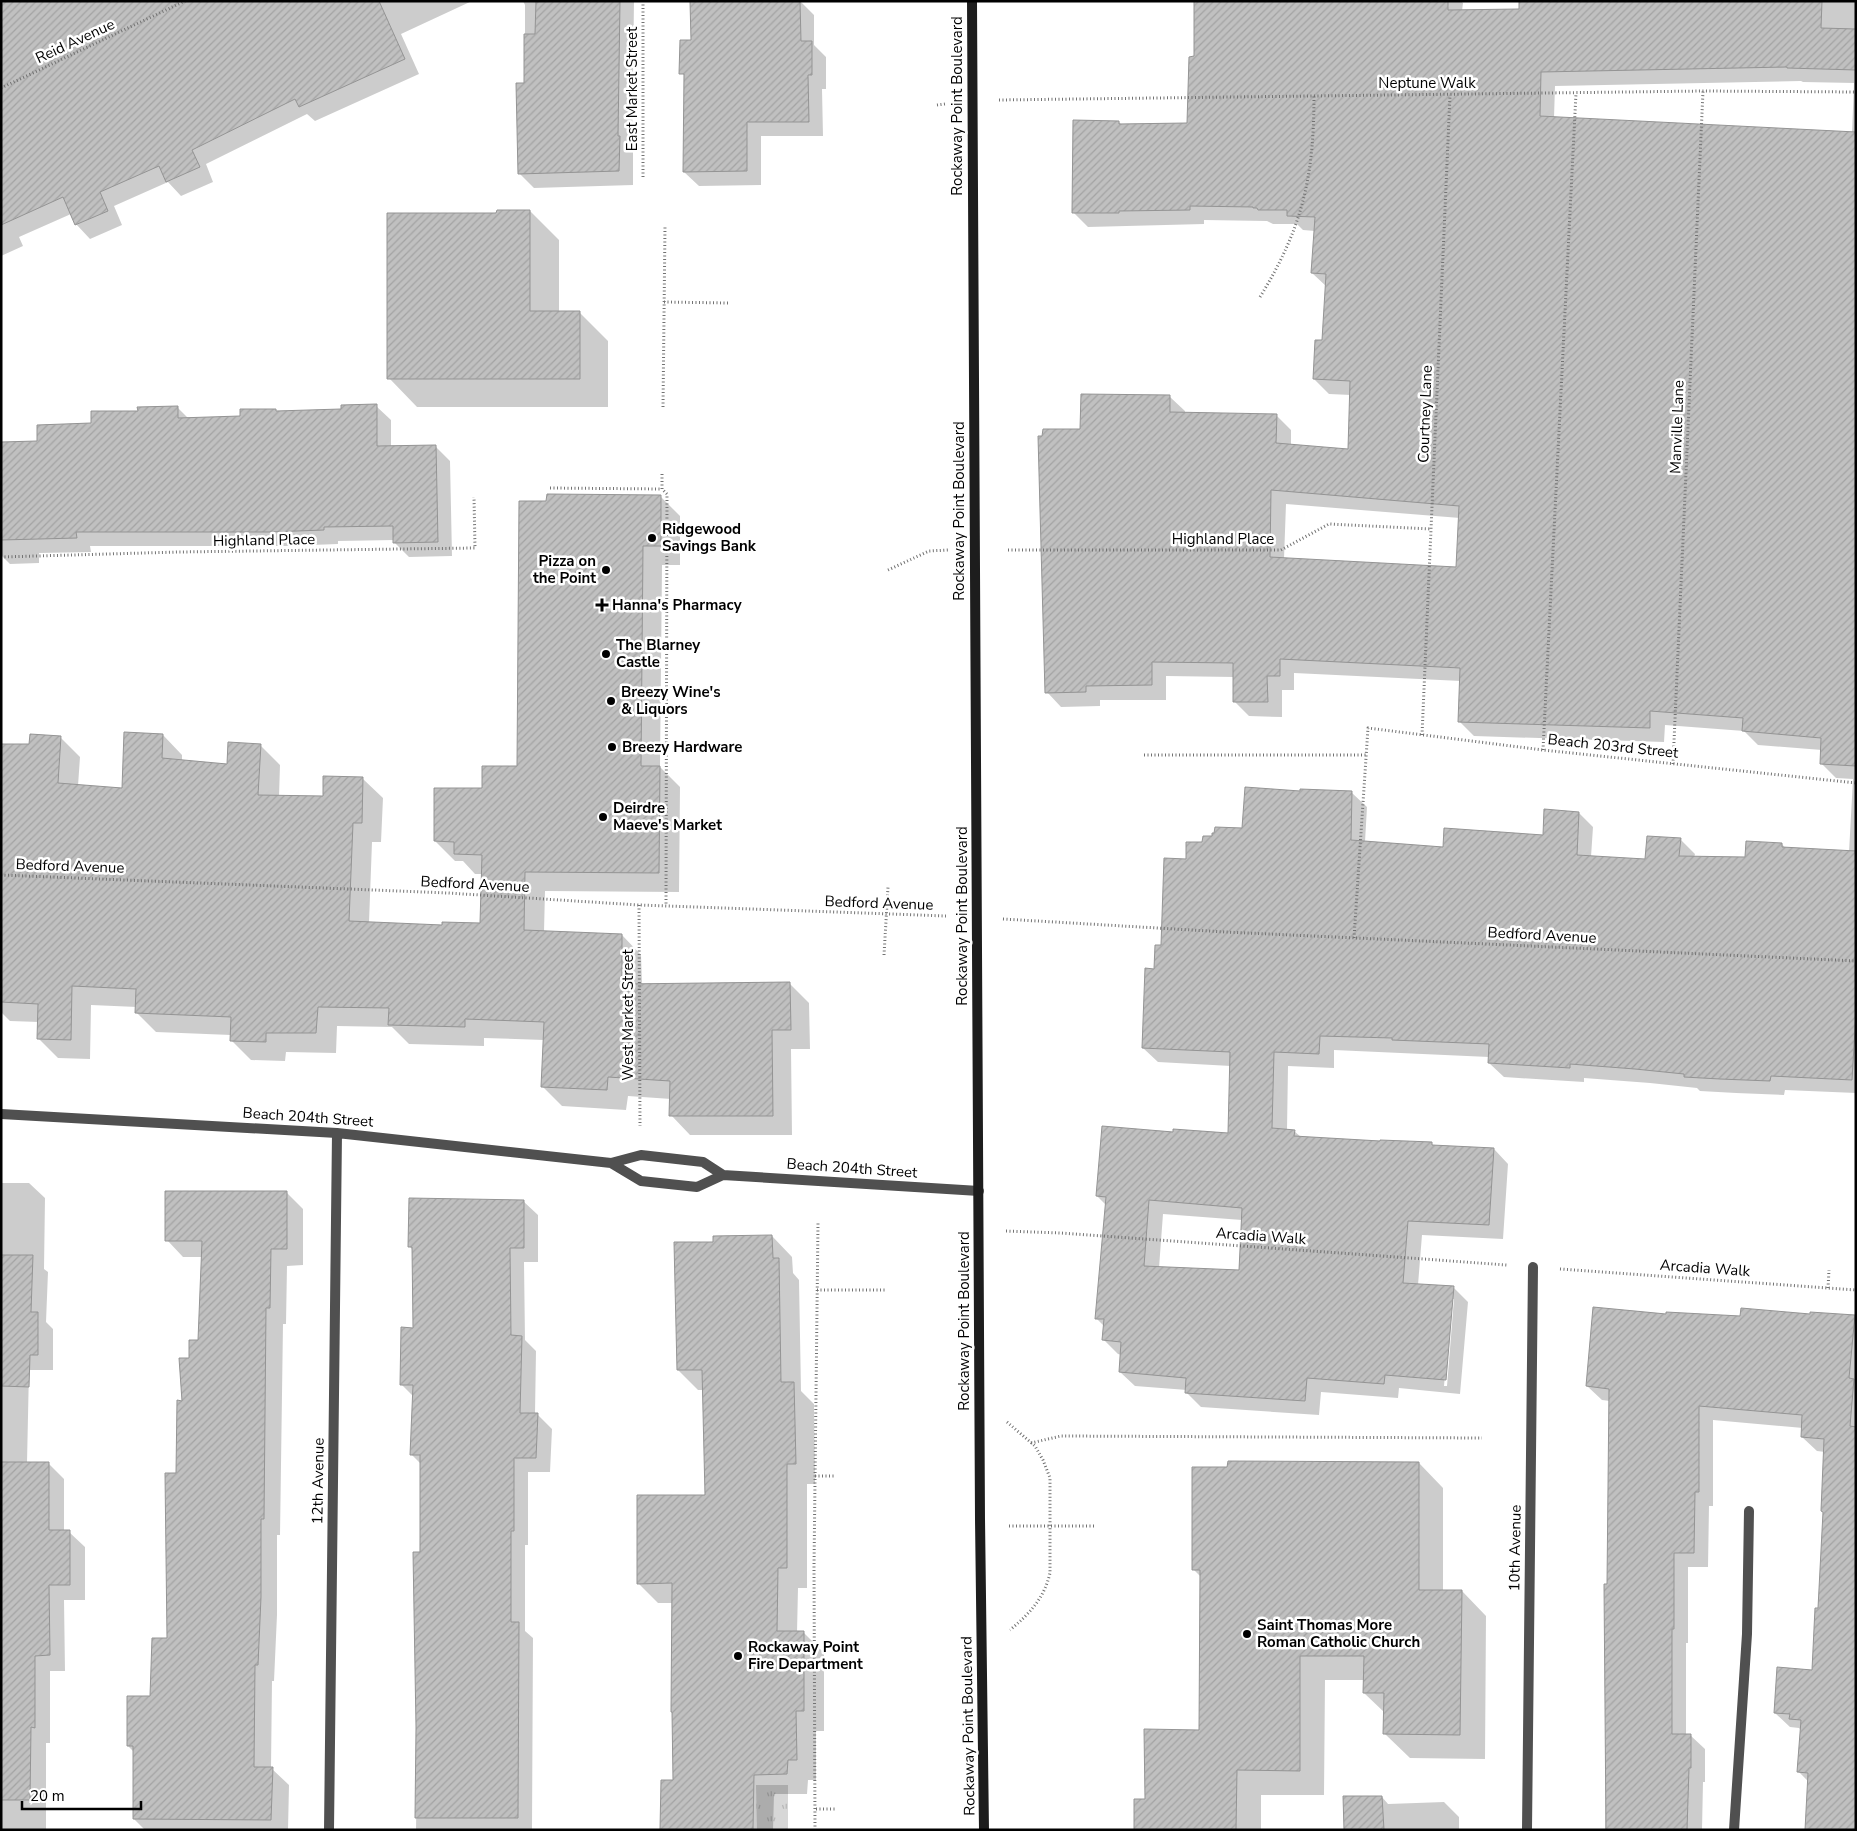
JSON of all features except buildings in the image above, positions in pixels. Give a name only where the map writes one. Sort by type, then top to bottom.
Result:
[{"type":"street","name":"Rockaway Point Boulevard","points":[[972,1],[984,1830]]},
{"type":"street","name":"Beach 204th Street","points":[[1,1114],[337,1133],[611,1163],[640,1155],[703,1162],[723,1175],[979,1191]]},
{"type":"street","name":"12th Avenue","points":[[329,1830],[337,1133]]},
{"type":"street","name":"Beach 204th Street","points":[[611,1163],[641,1181],[698,1188],[723,1175]]},
{"type":"street","name":"10th Avenue","points":[[1527,1830],[1533,1267]]},
{"type":"street","points":[[1734,1830],[1747,1634],[1749,1511]]},
{"type":"path","name":"Reid Avenue","points":[[1,88],[185,1]]},
{"type":"path","name":"East Market Street","points":[[643,1],[643,178]]},
{"type":"path","name":"Neptune Walk","points":[[998,100],[1703,91],[1856,92]]},
{"type":"path","name":"Manville Lane","points":[[1674,764],[1703,91]]},
{"type":"path","points":[[1543,750],[1576,93]]},
{"type":"path","points":[[1260,297],[1286,252],[1303,206],[1310,170],[1314,132],[1314,95]]},
{"type":"path","name":"Courtney Lane","points":[[1422,735],[1450,95]]},
{"type":"path","points":[[937,105],[945,104]]},
{"type":"path","points":[[663,408],[665,226]]},
{"type":"path","points":[[664,302],[728,303]]},
{"type":"path","points":[[662,474],[662,489]]},
{"type":"path","points":[[550,488],[662,489],[667,494],[666,906]]},
{"type":"path","name":"Highland Place","points":[[1,557],[179,552],[474,548],[474,497]]},
{"type":"path","name":"Highland Place","points":[[1008,550],[1281,550],[1329,524],[1432,529]]},
{"type":"path","points":[[888,570],[929,551],[952,550]]},
{"type":"path","name":"Beach 203rd Street","points":[[1366,755],[1368,728],[1543,750],[1856,784]]},
{"type":"path","points":[[1144,755],[1366,755],[1354,938]]},
{"type":"path","name":"Bedford Avenue","points":[[1,875],[438,893],[639,905],[946,916]]},
{"type":"path","points":[[884,955],[888,887]]},
{"type":"path","name":"West Market Street","points":[[639,905],[640,1126]]},
{"type":"path","name":"Bedford Avenue","points":[[1003,919],[1226,932],[1856,961]]},
{"type":"path","points":[[816,1830],[815,1476],[818,1223]]},
{"type":"path","name":"Arcadia Walk","points":[[1006,1230],[1515,1266]]},
{"type":"path","name":"Arcadia Walk","points":[[1553,1269],[1856,1290]]},
{"type":"path","points":[[1828,1288],[1829,1270]]},
{"type":"path","points":[[817,1290],[885,1290]]},
{"type":"path","points":[[1007,1422],[1031,1443],[1043,1460],[1050,1478],[1050,1574],[1039,1601],[1027,1616],[1010,1630]]},
{"type":"path","points":[[1031,1443],[1060,1436],[1482,1438]]},
{"type":"path","points":[[815,1476],[836,1476]]},
{"type":"path","points":[[1009,1526],[1094,1526]]},
{"type":"path","points":[[816,1809],[837,1809]]},
{"type":"green space","points":[[756,1785],[788,1785],[788,1830],[757,1830]]},
{"type":"place","name":"Ridgewood Savings Bank","points":[[652,538]]},
{"type":"place","name":"Pizza on the Point","points":[[606,570]]},
{"type":"place","name":"Hanna's Pharmacy","points":[[602,605]]},
{"type":"place","name":"The Blarney Castle","points":[[606,654]]},
{"type":"place","name":"Breezy Wine's & Liquors","points":[[611,701]]},
{"type":"place","name":"Breezy Hardware","points":[[612,747]]},
{"type":"place","name":"Deirdre Maeve's Market","points":[[603,817]]},
{"type":"place","name":"Saint Thomas More Roman Catholic Church","points":[[1247,1634]]},
{"type":"place","name":"Rockaway Point Fire Department","points":[[738,1656]]}]
